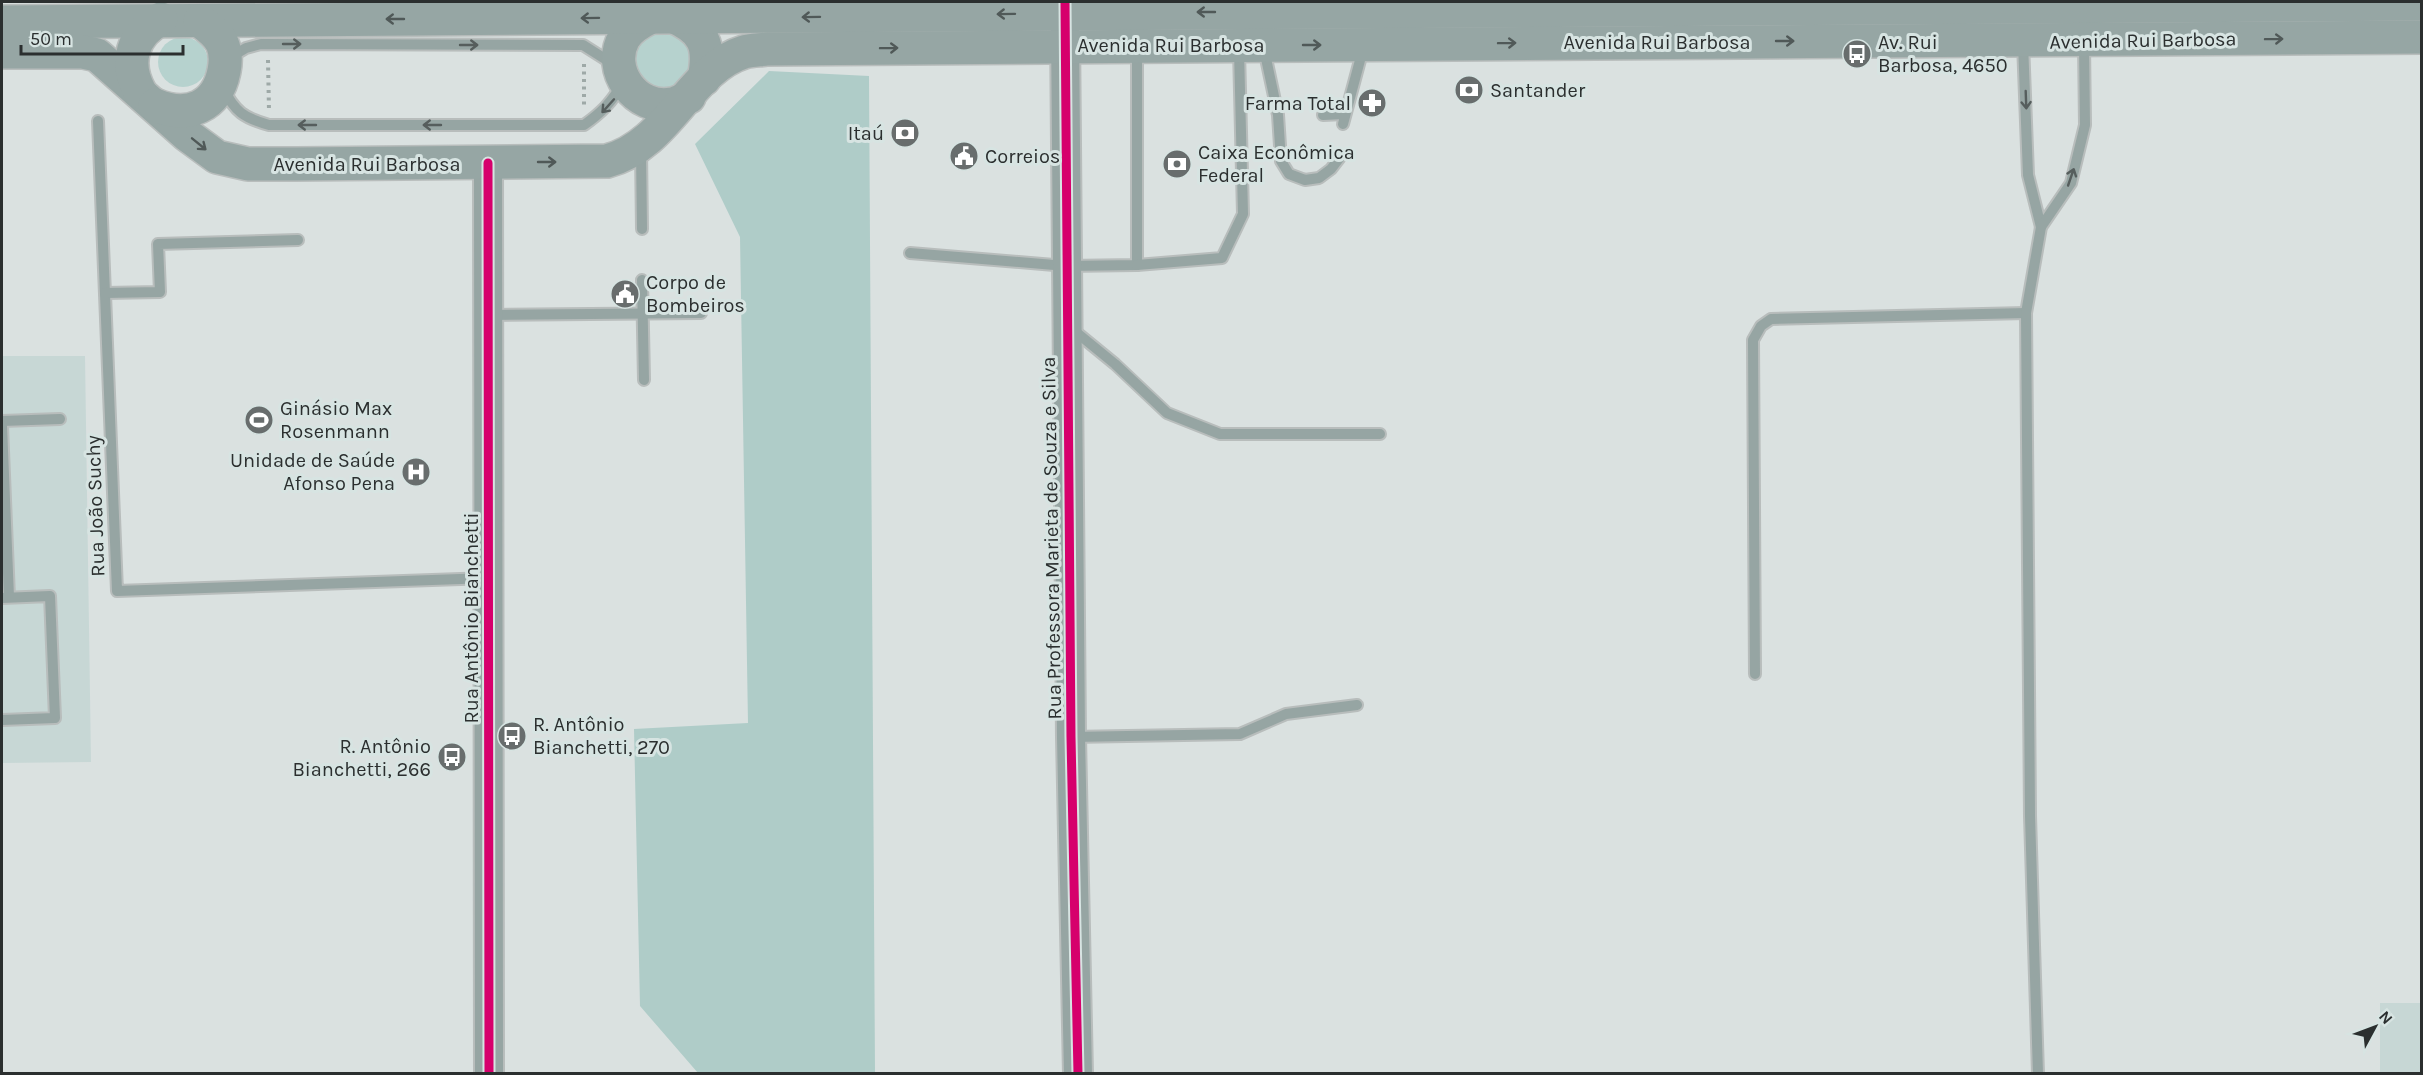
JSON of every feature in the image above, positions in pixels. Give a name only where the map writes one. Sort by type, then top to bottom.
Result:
[{"type":"main road","name":"Avenida Rui Barbosa","points":[[2,22],[162,19],[200,21],[746,18],[1065,7],[2421,4]]},
{"type":"main road","points":[[660,17],[690,24],[703,40],[708,60],[696,88],[672,104],[652,104],[635,95],[621,75],[619,54],[624,38],[634,26],[660,17]]},
{"type":"main road","points":[[162,19],[144,31],[133,50],[131,72],[147,98],[167,110],[180,112],[204,105],[224,72],[222,44],[213,30],[200,21]]},
{"type":"main road","name":"Avenida Rui Barbosa","points":[[2,52],[83,52],[97,55],[203,148],[231,162],[258,164],[488,163],[607,161],[624,157],[640,146],[722,63],[744,52],[767,49],[2421,37]]},
{"type":"street","points":[[1579,6],[1580,42]]},
{"type":"street","name":"Rua Professora Marieta de Souza e Silva","points":[[1065,7],[1071,737],[1078,1074]]},
{"type":"street","name":"Rua Antônio Bianchetti","points":[[488,163],[489,1074]]},
{"type":"lane","points":[[2023,41],[2028,175],[2041,227],[2026,313],[2030,816],[2038,1074]]},
{"type":"lane","points":[[2041,227],[2071,183],[2085,125],[2084,41]]},
{"type":"lane","points":[[261,44],[584,45],[609,60],[621,75],[614,99],[584,125],[269,126],[248,119],[232,105],[224,72],[246,48],[261,44]]},
{"type":"lane","points":[[1137,45],[1137,265]]},
{"type":"lane","points":[[1251,45],[1278,115],[1281,161],[1289,174],[1305,180],[1319,178],[1331,169],[1341,156]]},
{"type":"lane","points":[[910,253],[1066,266],[1137,265],[1222,258],[1243,214],[1251,45]]},
{"type":"lane","points":[[1323,115],[1343,119],[1365,45]]},
{"type":"lane","points":[[1278,115],[1290,115]]},
{"type":"lane","name":"Rua João Suchy","points":[[98,121],[117,591],[489,578]]},
{"type":"lane","points":[[640,146],[642,229]]},
{"type":"lane","points":[[105,293],[160,292],[158,244],[298,240]]},
{"type":"lane","points":[[642,280],[644,380]]},
{"type":"lane","points":[[488,315],[701,313]]},
{"type":"lane","points":[[1755,674],[1753,340],[1761,326],[1771,319],[2026,313]]},
{"type":"lane","points":[[1067,324],[1167,413],[1220,434],[1380,434]]},
{"type":"lane","points":[[2,421],[60,419]]},
{"type":"lane","points":[[2,426],[5,597],[50,596],[55,718],[2,720]]},
{"type":"lane","points":[[1071,737],[1240,734],[1286,714],[1357,705]]},
{"type":"path","points":[[268,60],[269,117]]},
{"type":"path","points":[[584,62],[584,114]]},
{"type":"shaded area","points":[[674,27],[698,59],[676,91],[648,89],[631,67],[636,40]]},
{"type":"shaded area","points":[[178,37],[188,37],[201,44],[208,57],[208,67],[201,80],[188,87],[178,87],[169,83],[162,76],[158,67],[158,57],[162,48],[169,41]]},
{"type":"shaded area","points":[[769,71],[869,76],[875,1073],[698,1073],[640,1006],[634,729],[748,723],[740,237],[695,144]]},
{"type":"shaded area","points":[[2,356],[85,356],[91,762],[2,763]]},
{"type":"shaded area","points":[[2380,1003],[2421,1003],[2421,1073],[2380,1073]]},
{"type":"cycle path","points":[[1065,2],[1071,737],[1078,1074]]},
{"type":"cycle path","points":[[488,163],[489,1074]]},
{"type":"place","name":"Av. Rui Barbosa, 4650","points":[[1857,54]]},
{"type":"place","name":"Santander","points":[[1469,90]]},
{"type":"place","name":"Farma Total","points":[[1372,103]]},
{"type":"place","name":"Itaú","points":[[905,133]]},
{"type":"place","name":"Correios","points":[[964,156]]},
{"type":"place","name":"Caixa Econômica Federal","points":[[1177,164]]},
{"type":"place","name":"Corpo de Bombeiros","points":[[625,294]]},
{"type":"place","name":"Ginásio Max Rosenmann","points":[[259,420]]},
{"type":"place","name":"Unidade de Saúde Afonso Pena","points":[[416,472]]},
{"type":"place","name":"R. Antônio Bianchetti, 270","points":[[512,736]]},
{"type":"place","name":"R. Antônio Bianchetti, 266","points":[[452,757]]}]
